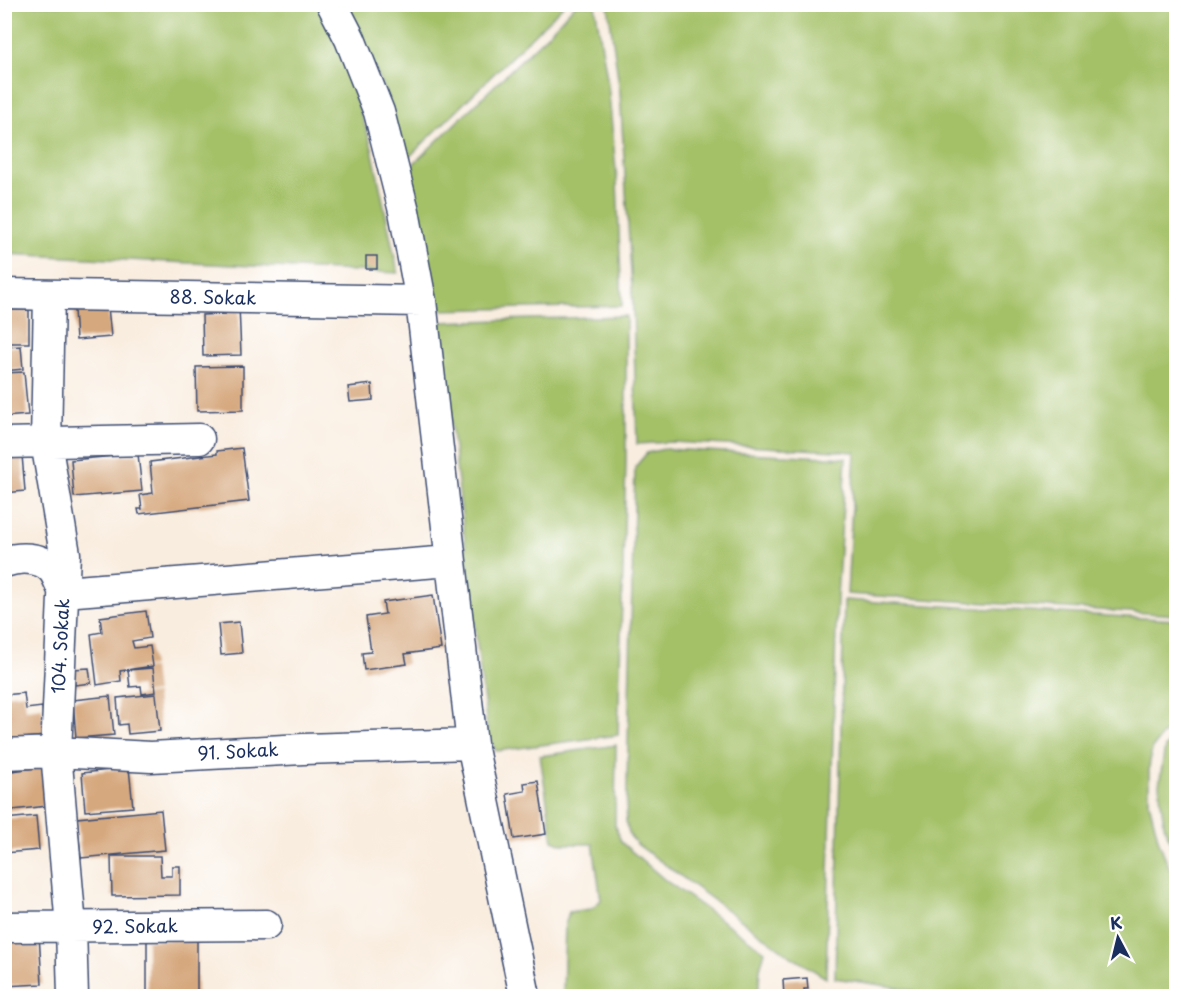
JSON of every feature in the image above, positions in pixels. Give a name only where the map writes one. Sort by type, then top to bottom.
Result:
[{"type":"street","points":[[332,4],[350,39],[379,112],[404,211],[421,301],[472,744],[525,996]]},
{"type":"street","name":"88. Sokak","points":[[4,294],[421,301]]},
{"type":"street","name":"104. Sokak","points":[[49,296],[45,442],[65,554],[56,752],[71,927],[73,996]]},
{"type":"street","points":[[4,443],[199,439]]},
{"type":"street","points":[[4,562],[18,558],[31,559],[45,564],[53,569],[64,591],[450,561]]},
{"type":"street","name":"91. Sokak","points":[[4,754],[56,752],[151,757],[303,749],[472,744]]},
{"type":"street","name":"92. Sokak","points":[[4,927],[266,925]]},
{"type":"green space","points":[[4,5],[321,5],[329,18],[371,144],[398,273],[5,254]]},
{"type":"green space","points":[[347,5],[564,5],[407,159],[384,90]]},
{"type":"green space","points":[[575,5],[595,5],[608,84],[617,181],[622,306],[437,310],[410,167],[546,36]]},
{"type":"green space","points":[[608,5],[1176,5],[1176,615],[847,594],[855,452],[672,442],[637,444],[633,306],[620,93]]},
{"type":"green space","points":[[626,316],[626,462],[618,735],[496,751],[488,736],[439,322]]},
{"type":"green space","points":[[664,449],[846,458],[837,596],[826,978],[790,956],[638,845],[630,836],[626,822],[635,467],[647,453]]},
{"type":"green space","points":[[844,600],[1176,620],[1176,725],[1163,734],[1152,749],[1149,768],[1149,802],[1159,842],[1176,884],[1176,996],[935,996],[835,978]]},
{"type":"green space","points":[[1176,736],[1176,857],[1164,825],[1159,785],[1165,747]]},
{"type":"green space","points":[[616,745],[615,825],[621,842],[665,880],[765,951],[760,969],[758,996],[563,996],[565,925],[569,912],[591,909],[601,900],[593,844],[563,844],[553,840],[540,756]]},
{"type":"building","points":[[366,256],[377,256],[377,269],[366,269]]},
{"type":"building","points":[[225,305],[239,305],[241,355],[203,356],[202,315],[225,314]]},
{"type":"building","points":[[108,307],[111,337],[76,340],[74,310]]},
{"type":"building","points":[[4,310],[29,310],[29,343],[4,343]]},
{"type":"building","points":[[21,346],[23,369],[4,371],[4,347]]},
{"type":"building","points":[[243,366],[243,410],[197,411],[196,367]]},
{"type":"building","points":[[24,372],[28,415],[4,417],[4,373]]},
{"type":"building","points":[[372,384],[373,400],[350,402],[348,387]]},
{"type":"building","points":[[242,448],[249,501],[139,514],[138,509],[142,509],[140,495],[153,493],[150,462],[217,454],[217,451]]},
{"type":"building","points":[[138,454],[142,491],[74,497],[71,460]]},
{"type":"building","points":[[22,455],[25,491],[4,493],[4,457]]},
{"type":"building","points":[[433,595],[441,649],[405,654],[407,664],[364,670],[362,653],[371,652],[366,617],[385,614],[383,602]]},
{"type":"building","points":[[146,611],[150,638],[132,641],[134,648],[150,646],[153,666],[120,671],[121,681],[97,685],[91,634],[102,632],[100,617]]},
{"type":"building","points":[[239,622],[242,653],[221,655],[218,624]]},
{"type":"building","points":[[89,668],[91,683],[75,685],[73,669]]},
{"type":"building","points":[[153,668],[156,692],[142,694],[141,686],[130,687],[128,670]]},
{"type":"building","points":[[24,693],[26,709],[42,707],[45,736],[4,740],[4,695]]},
{"type":"building","points":[[156,694],[160,731],[128,734],[127,724],[119,725],[117,698]]},
{"type":"building","points":[[110,696],[114,735],[76,738],[73,700]]},
{"type":"building","points":[[43,767],[47,806],[4,811],[4,772]]},
{"type":"building","points":[[129,768],[133,807],[85,811],[82,773]]},
{"type":"building","points":[[538,781],[546,834],[514,839],[507,794],[525,791],[524,783]]},
{"type":"building","points":[[161,810],[165,850],[81,858],[77,818]]},
{"type":"building","points":[[36,816],[39,850],[4,853],[4,819]]},
{"type":"building","points":[[111,856],[160,856],[161,876],[172,876],[172,866],[180,866],[180,895],[112,896]]},
{"type":"building","points":[[39,934],[42,984],[4,986],[4,937]]},
{"type":"building","points":[[147,940],[197,940],[197,996],[147,996]]},
{"type":"building","points":[[807,978],[808,989],[804,989],[805,996],[784,996],[783,980]]}]
